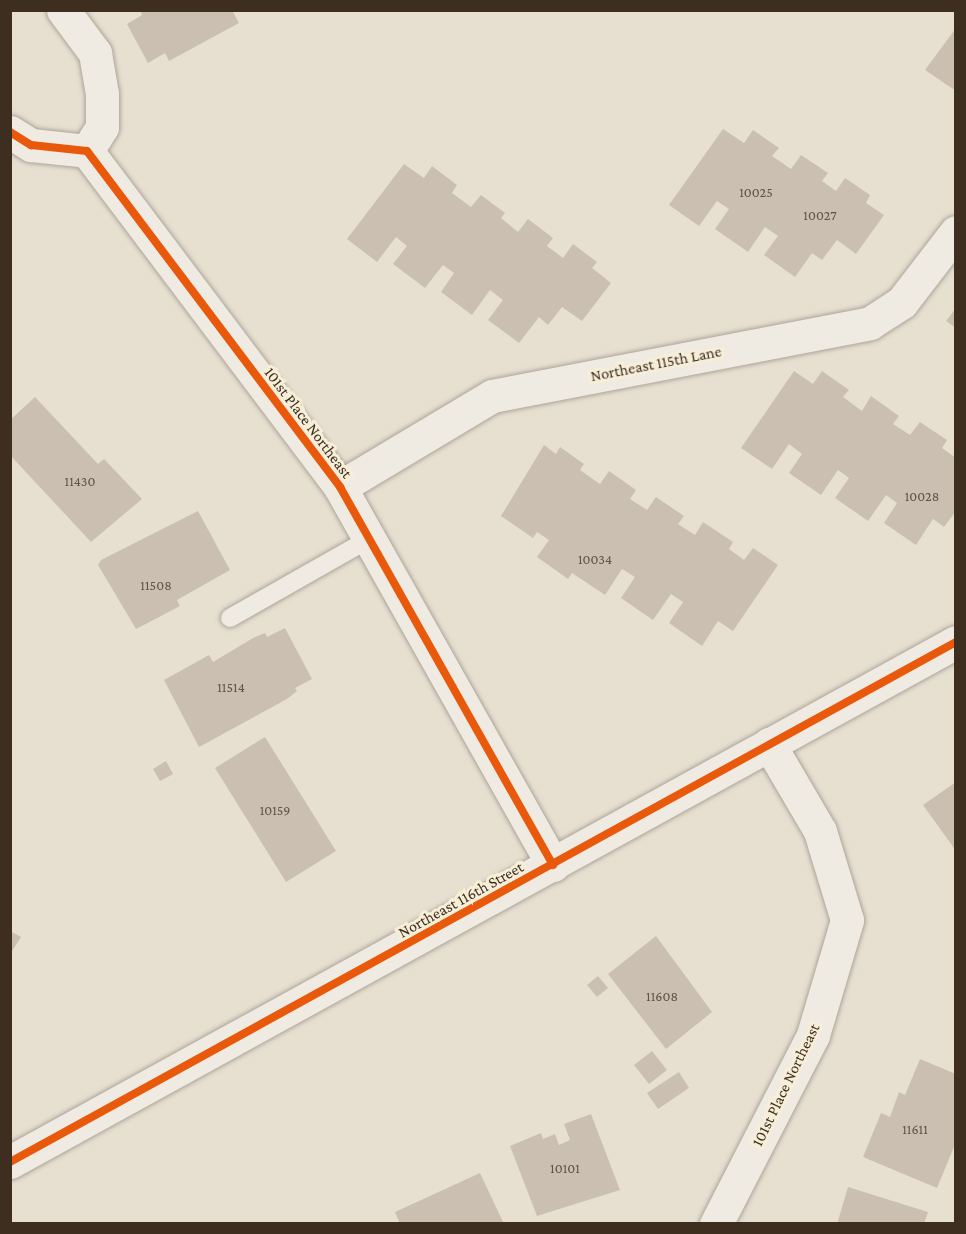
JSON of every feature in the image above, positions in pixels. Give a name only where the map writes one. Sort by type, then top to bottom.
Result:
[{"type":"street","points":[[10,132],[31,145],[87,151],[102,127],[102,94],[95,52],[63,10]]},
{"type":"street","name":"101st Place Northeast","points":[[87,151],[340,487],[553,865]]},
{"type":"street","name":"Northeast 115th Lane","points":[[340,487],[492,396],[870,323],[902,302],[956,232]]},
{"type":"street","name":"Northeast 116th Street","points":[[10,1162],[956,642]]},
{"type":"street","name":"101st Place Northeast","points":[[716,1224],[813,1035],[847,920],[820,831],[769,744]]},
{"type":"lane","points":[[230,618],[369,539]]},
{"type":"building","points":[[140,10],[232,10],[239,23],[169,61],[165,53],[148,63],[127,24],[142,15]]},
{"type":"building","points":[[956,28],[956,91],[925,70]]},
{"type":"building","points":[[723,129],[744,143],[753,130],[779,148],[772,156],[791,169],[801,155],[828,173],[822,181],[836,191],[845,178],[870,195],[866,203],[884,215],[856,254],[837,240],[822,260],[812,253],[795,277],[764,255],[778,236],[765,227],[748,252],[715,229],[729,209],[717,201],[699,226],[669,205]]},
{"type":"building","points":[[404,164],[424,178],[432,166],[457,185],[452,193],[471,207],[481,195],[505,213],[501,218],[518,232],[528,219],[553,238],[547,246],[563,258],[573,244],[597,262],[592,268],[611,283],[582,321],[562,307],[548,325],[539,317],[519,343],[488,320],[503,300],[490,290],[472,315],[441,292],[454,273],[443,265],[425,288],[393,264],[407,246],[396,237],[377,262],[347,239]]},
{"type":"building","points":[[956,308],[956,328],[946,321]]},
{"type":"building","points":[[794,371],[813,384],[822,371],[849,390],[843,397],[862,411],[871,396],[899,416],[893,424],[910,435],[920,422],[947,440],[942,448],[956,458],[956,511],[944,527],[933,519],[916,545],[884,523],[897,503],[886,495],[868,521],[835,498],[849,478],[838,470],[821,495],[789,473],[802,454],[789,444],[772,469],[741,448]]},
{"type":"building","points":[[35,397],[98,464],[104,459],[142,499],[91,542],[10,455],[10,420]]},
{"type":"building","points":[[544,445],[556,454],[560,447],[584,464],[580,470],[600,484],[609,471],[636,490],[630,499],[647,510],[656,497],[684,516],[678,524],[695,535],[703,522],[733,542],[729,549],[744,560],[753,548],[778,565],[733,631],[718,621],[702,646],[669,623],[683,602],[671,594],[653,620],[621,598],[635,577],[622,569],[605,595],[572,573],[568,579],[537,557],[549,540],[537,532],[533,538],[501,516]]},
{"type":"building","points":[[198,511],[230,570],[177,600],[180,606],[136,629],[98,565],[101,560]]},
{"type":"building","points":[[285,628],[312,679],[295,688],[297,691],[287,699],[199,747],[164,680],[209,655],[213,662],[253,638],[265,633],[267,637]]},
{"type":"building","points":[[265,737],[336,851],[286,882],[215,768]]},
{"type":"building","points":[[166,761],[173,774],[160,781],[153,769]]},
{"type":"building","points":[[956,782],[956,851],[923,805]]},
{"type":"building","points":[[10,931],[21,937],[10,954]]},
{"type":"building","points":[[656,936],[712,1012],[666,1049],[608,974]]},
{"type":"building","points":[[598,976],[608,988],[597,997],[587,985]]},
{"type":"building","points":[[652,1051],[667,1070],[649,1084],[634,1065]]},
{"type":"building","points":[[920,1059],[956,1074],[956,1142],[937,1188],[863,1157],[881,1113],[890,1117],[899,1092],[905,1095]]},
{"type":"building","points":[[679,1072],[689,1088],[658,1109],[647,1093]]},
{"type":"building","points":[[591,1114],[620,1190],[537,1216],[510,1146],[541,1133],[543,1139],[555,1134],[559,1145],[570,1140],[564,1124]]},
{"type":"building","points":[[480,1173],[504,1224],[400,1224],[395,1212]]},
{"type":"building","points":[[848,1187],[928,1212],[924,1224],[837,1224]]},
{"type":"cycle path","points":[[10,132],[31,145],[87,151],[340,487],[553,865]]},
{"type":"cycle path","points":[[10,1162],[956,642]]}]
